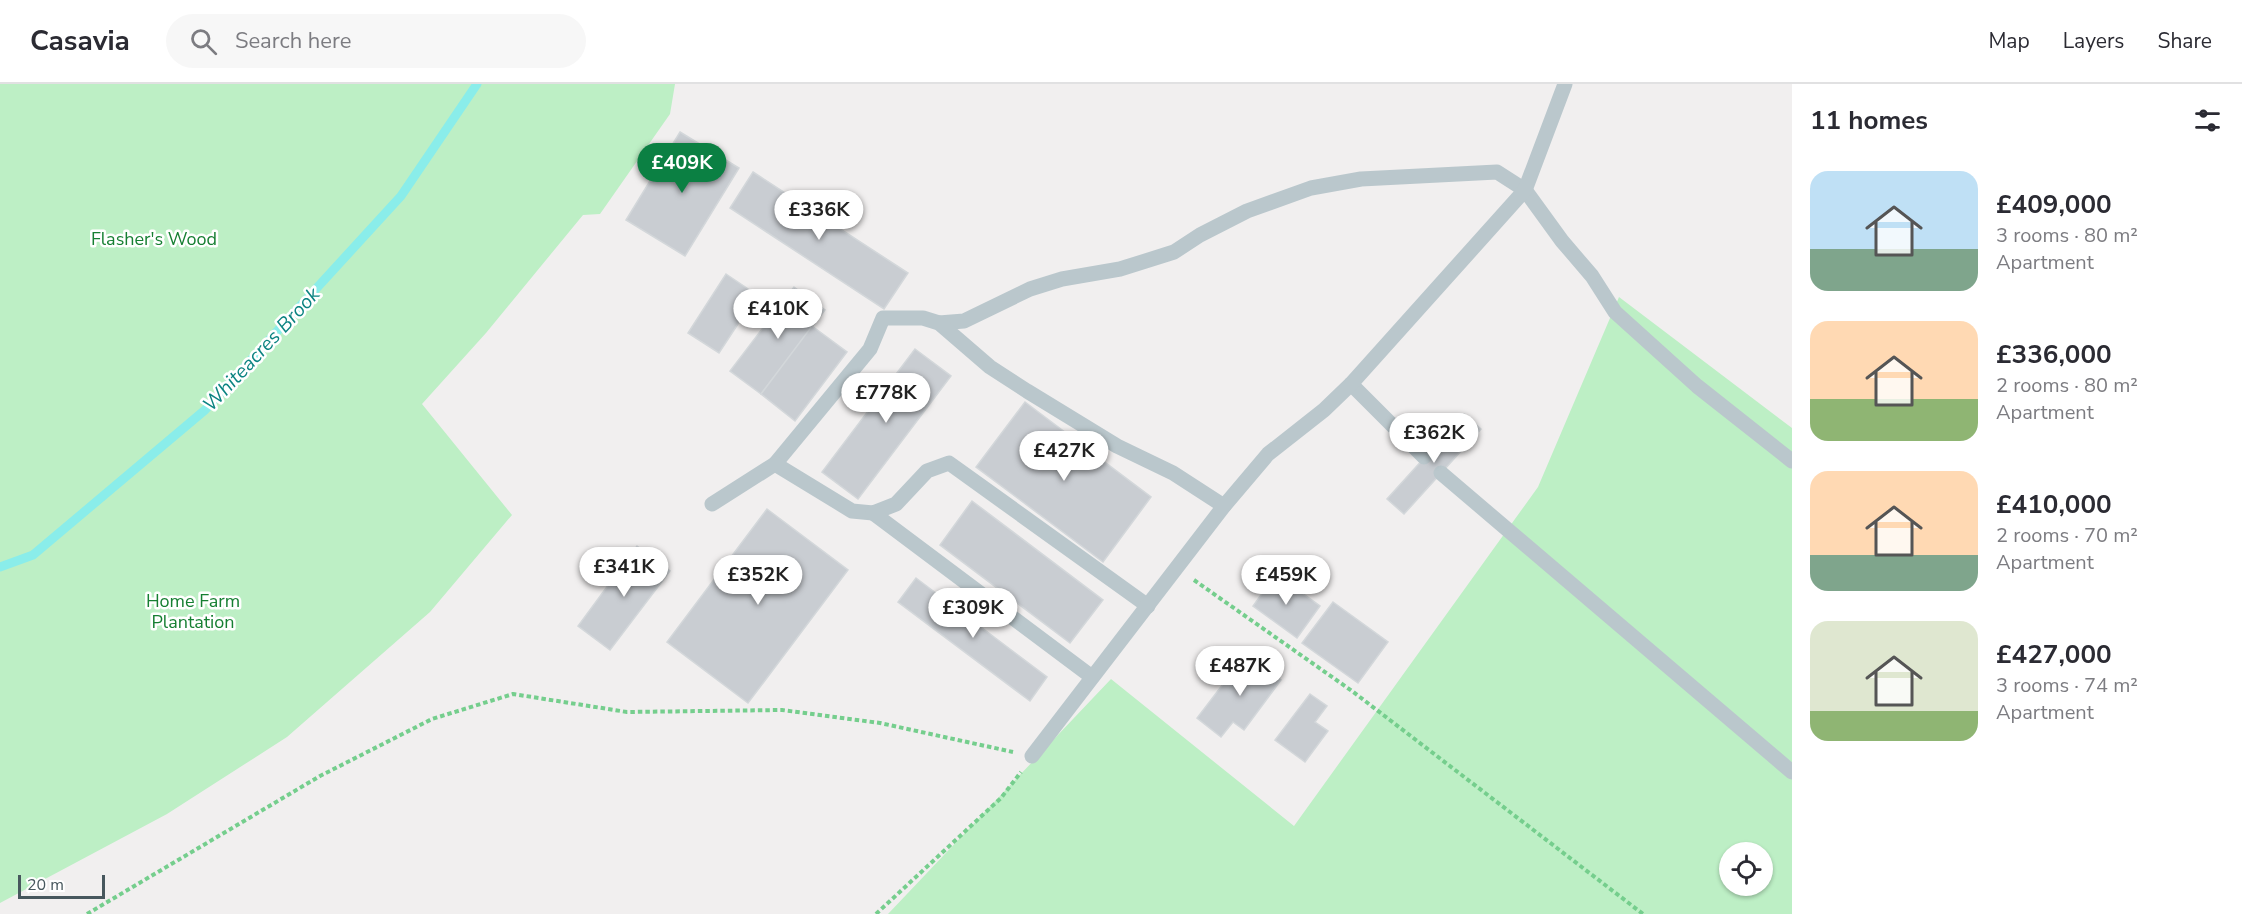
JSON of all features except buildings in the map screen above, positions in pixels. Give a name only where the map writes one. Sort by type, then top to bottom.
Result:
[{"type":"lane","points":[[1032,756],[1224,506],[1268,454],[1324,410],[1351,384],[1525,190],[1565,84]]},
{"type":"lane","points":[[712,504],[775,464],[870,349],[883,318],[923,318],[939,323],[964,321],[1030,289],[1062,279],[1120,269],[1174,252],[1200,235],[1247,211],[1311,188],[1361,179],[1497,172],[1525,190],[1562,241],[1592,276],[1615,312],[1697,386],[1792,461]]},
{"type":"lane","points":[[939,323],[990,367],[1036,397],[1117,446],[1173,473],[1224,506]]},
{"type":"lane","points":[[1351,384],[1424,457]]},
{"type":"lane","points":[[775,464],[852,511],[873,513],[896,504],[927,471],[949,463],[1148,606]]},
{"type":"lane","points":[[1442,473],[1792,772]]},
{"type":"lane","points":[[873,513],[1092,677]]},
{"type":"path","points":[[1177,568],[1352,691],[1643,914]]},
{"type":"path","points":[[87,914],[320,776],[432,719],[513,694],[627,712],[782,710],[880,723],[1032,756],[1001,798],[876,914]]},
{"type":"green space","name":"Home Farm Plantation","points":[[0,84],[675,84],[670,114],[600,214],[583,215],[486,333],[422,404],[512,515],[430,612],[287,737],[167,814],[0,903]]},
{"type":"green space","points":[[1619,297],[1792,428],[1792,914],[888,914],[1111,679],[1294,826],[1538,487]]},
{"type":"waterway","name":"Whiteacres Brook","points":[[0,567],[33,555],[205,410],[401,196],[477,84]]},
{"type":"park label","name":"Flasher's Wood","points":[[154,239]]}]
